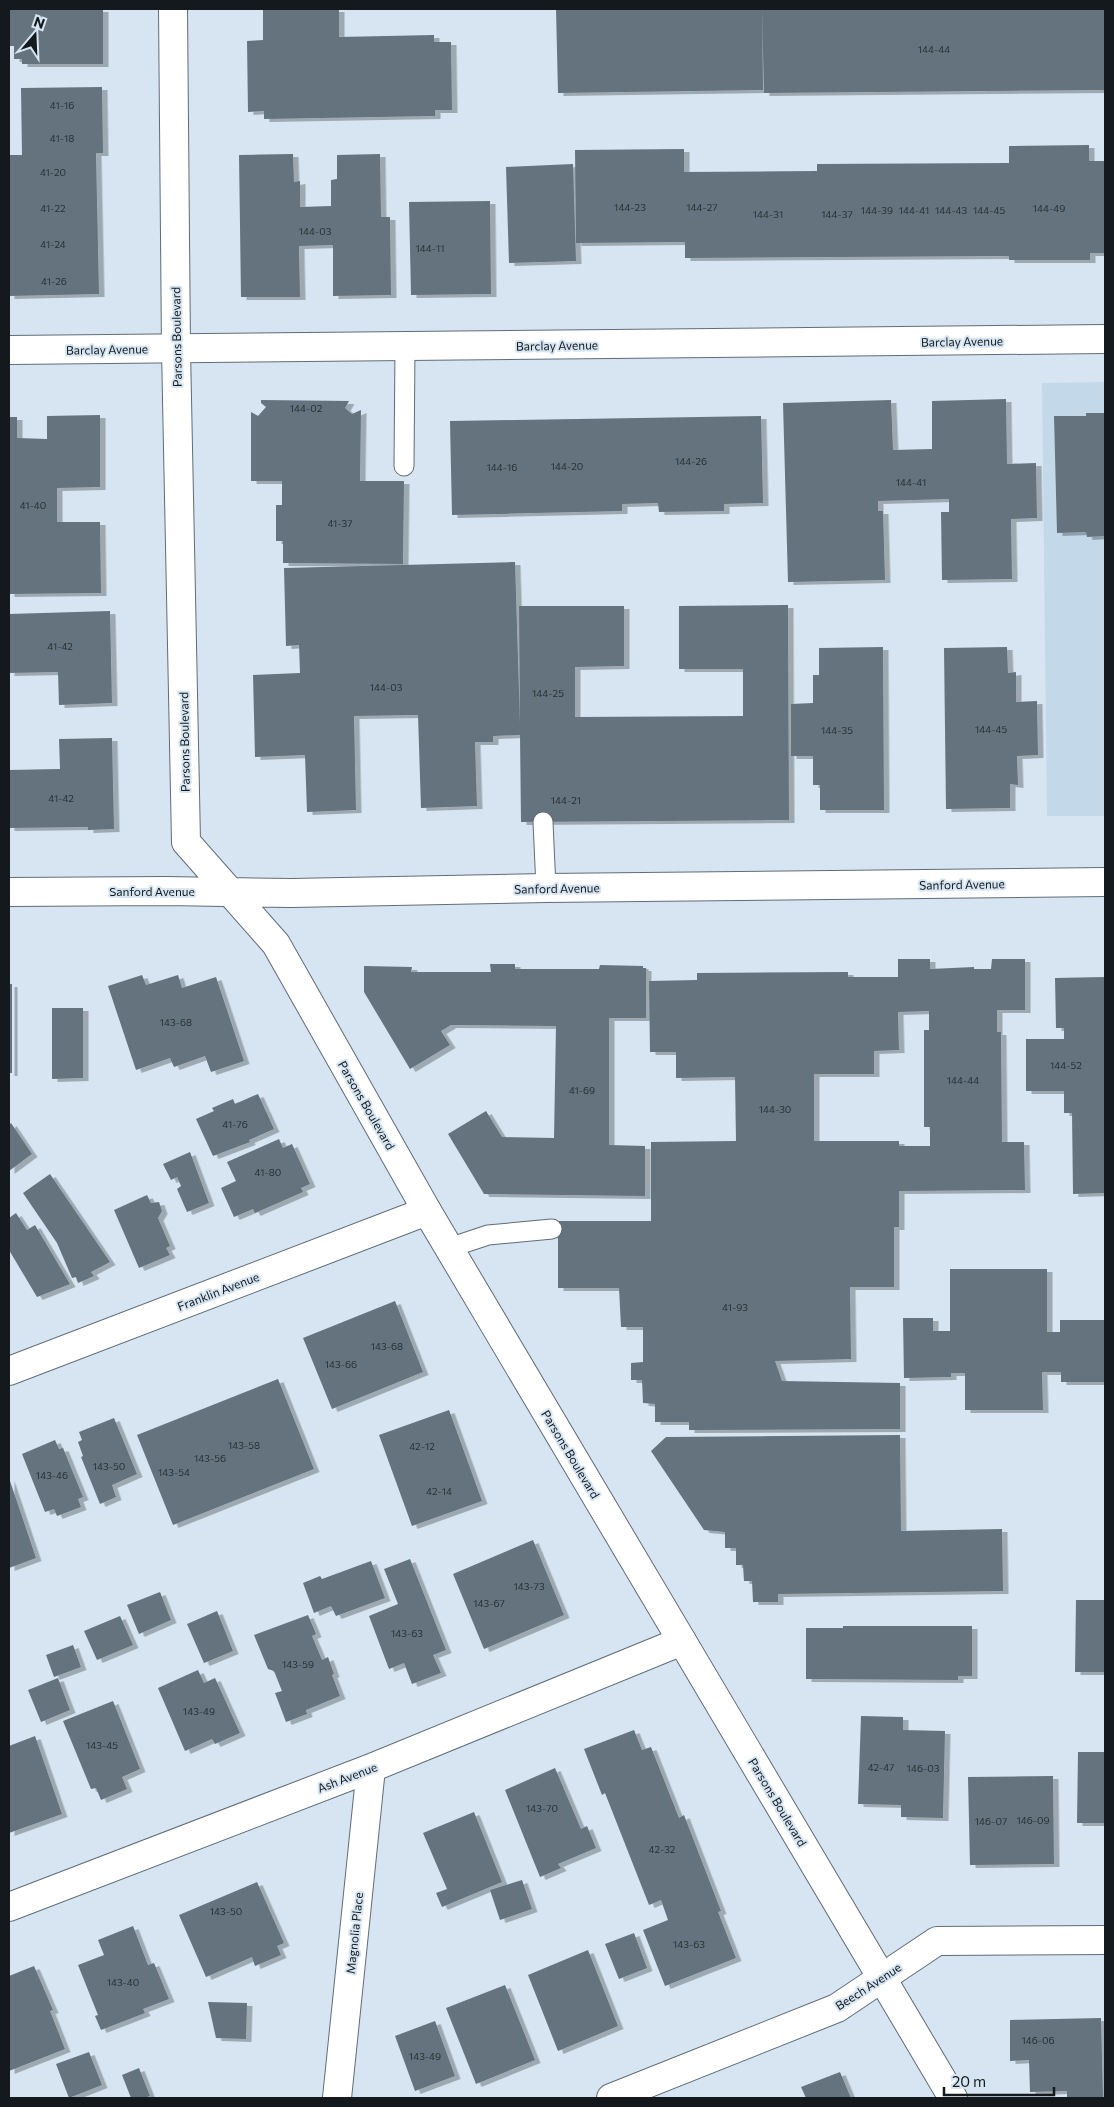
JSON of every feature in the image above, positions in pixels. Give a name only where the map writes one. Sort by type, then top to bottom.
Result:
[{"type":"street","name":"Parsons Boulevard","points":[[173,9],[176,349],[186,842],[276,944],[427,1211],[953,2098]]},
{"type":"street","name":"Barclay Avenue","points":[[9,350],[1105,340]]},
{"type":"street","name":"Sanford Avenue","points":[[9,892],[291,893],[546,888],[1105,882]]},
{"type":"street","name":"Franklin Avenue","points":[[9,1371],[427,1211]]},
{"type":"street","name":"Ash Avenue","points":[[9,1907],[370,1768],[682,1641]]},
{"type":"street","name":"Magnolia Place","points":[[337,2098],[370,1768]]},
{"type":"street","name":"Beech Avenue","points":[[611,2098],[837,2008],[937,1941],[1105,1940]]},
{"type":"lane","points":[[404,466],[405,347]]},
{"type":"lane","points":[[543,822],[546,888]]},
{"type":"lane","points":[[449,1248],[488,1235],[552,1229]]},
{"type":"shaded area","points":[[1105,382],[1105,816],[1047,816],[1042,383]]},
{"type":"building","points":[[9,9],[103,9],[103,64],[22,64],[22,59],[14,59],[14,46],[9,46]]},
{"type":"building","points":[[263,9],[339,9],[339,37],[434,35],[434,42],[451,42],[452,110],[435,110],[435,116],[264,119],[264,111],[248,112],[247,41],[263,40]]},
{"type":"building","points":[[556,9],[762,9],[763,90],[558,93]]},
{"type":"building","points":[[762,9],[1105,9],[1105,90],[764,93]]},
{"type":"building","points":[[102,87],[103,153],[96,153],[99,294],[9,296],[9,155],[22,155],[21,88]]},
{"type":"building","points":[[1089,145],[1089,161],[1105,161],[1105,253],[1090,253],[1090,260],[1009,260],[1009,256],[685,258],[685,242],[576,243],[575,150],[684,149],[684,172],[817,171],[817,164],[1009,163],[1009,146]]},
{"type":"building","points":[[293,154],[294,182],[300,181],[300,207],[331,206],[331,180],[337,179],[337,155],[380,154],[381,217],[390,217],[391,295],[333,296],[333,245],[299,246],[300,297],[241,297],[239,155]]},
{"type":"building","points":[[573,164],[576,261],[509,263],[506,167]]},
{"type":"building","points":[[490,201],[491,294],[411,295],[409,202]]},
{"type":"building","points":[[1006,399],[1007,464],[1036,463],[1037,518],[1011,519],[1012,579],[942,580],[941,512],[949,512],[949,499],[878,501],[878,511],[883,511],[885,580],[788,582],[783,403],[891,400],[893,450],[932,449],[932,401]]},
{"type":"building","points":[[261,400],[349,401],[345,408],[352,414],[361,410],[360,481],[404,481],[403,564],[283,563],[283,541],[276,541],[276,505],[282,505],[282,481],[251,481],[251,412],[258,416],[266,407],[261,403]]},
{"type":"building","points":[[1086,413],[1105,413],[1105,536],[1087,537],[1086,532],[1057,533],[1054,416],[1086,416]]},
{"type":"building","points":[[100,415],[100,487],[57,488],[57,522],[100,522],[101,593],[9,594],[9,417],[17,417],[17,438],[47,439],[47,416]]},
{"type":"building","points":[[761,416],[763,503],[724,504],[724,511],[659,512],[658,503],[622,504],[622,511],[452,515],[450,421]]},
{"type":"building","points":[[515,562],[520,724],[519,606],[624,606],[624,666],[575,667],[575,717],[743,716],[743,669],[679,669],[679,606],[788,605],[789,820],[521,822],[520,735],[493,736],[493,742],[475,742],[477,806],[421,808],[418,715],[354,716],[356,810],[307,812],[305,755],[255,757],[253,675],[300,673],[299,645],[286,646],[284,568]]},
{"type":"building","points":[[110,611],[112,703],[59,705],[58,672],[9,673],[9,614]]},
{"type":"building","points":[[883,647],[884,810],[820,810],[820,785],[813,785],[813,756],[791,756],[791,704],[813,703],[813,675],[819,675],[819,648]]},
{"type":"building","points":[[1007,647],[1008,673],[1016,672],[1016,702],[1037,701],[1038,755],[1017,756],[1018,785],[1010,784],[1010,808],[946,809],[944,648]]},
{"type":"building","points":[[112,738],[114,829],[88,830],[88,827],[9,828],[9,770],[60,769],[59,739]]},
{"type":"building","points":[[898,959],[930,959],[930,969],[974,967],[974,969],[991,969],[992,959],[1025,959],[1025,1010],[997,1010],[997,1032],[1001,1032],[1002,1142],[1024,1142],[1025,1190],[899,1191],[899,1227],[894,1227],[894,1287],[850,1287],[851,1359],[775,1361],[782,1381],[900,1383],[900,1429],[689,1430],[689,1422],[655,1422],[655,1404],[643,1403],[642,1380],[631,1380],[631,1363],[643,1362],[643,1327],[621,1327],[619,1288],[558,1288],[558,1221],[651,1221],[651,1142],[736,1141],[735,1077],[676,1078],[676,1052],[650,1052],[649,981],[697,980],[697,973],[848,972],[848,977],[898,977]],"holes":[[[929,1011],[929,1030],[924,1030],[924,1127],[930,1127],[930,1146],[899,1146],[899,1141],[814,1141],[814,1074],[874,1074],[874,1051],[899,1050],[898,1012]]]},
{"type":"building","points":[[490,964],[515,964],[515,969],[599,969],[600,965],[643,966],[643,968],[646,968],[646,1018],[609,1018],[609,1145],[645,1146],[645,1196],[484,1194],[448,1134],[486,1111],[502,1137],[554,1138],[556,1026],[451,1025],[441,1031],[450,1045],[410,1069],[364,992],[364,966],[412,967],[411,972],[491,972]]},
{"type":"building","points":[[142,975],[146,985],[178,975],[182,988],[216,977],[244,1061],[211,1072],[205,1056],[174,1067],[170,1058],[136,1070],[108,986]]},
{"type":"building","points":[[1105,977],[1105,1193],[1073,1194],[1072,1113],[1064,1113],[1064,1091],[1026,1091],[1026,1039],[1064,1039],[1064,1028],[1056,1028],[1055,978]]},
{"type":"building","points":[[9,984],[12,984],[12,1073],[9,1073]]},
{"type":"building","points":[[52,1008],[83,1008],[83,1078],[52,1079]]},
{"type":"building","points":[[258,1094],[274,1129],[249,1140],[250,1142],[213,1156],[196,1119],[214,1111],[212,1108],[233,1099],[235,1104]]},
{"type":"building","points":[[11,1123],[32,1154],[9,1171],[9,1125]]},
{"type":"building","points":[[279,1139],[283,1148],[292,1144],[310,1184],[301,1188],[303,1192],[255,1213],[253,1209],[234,1217],[221,1188],[236,1181],[227,1162]]},
{"type":"building","points":[[190,1152],[209,1203],[187,1212],[177,1189],[181,1186],[177,1177],[171,1180],[163,1164]]},
{"type":"building","points":[[50,1174],[110,1262],[91,1272],[94,1276],[78,1283],[76,1277],[72,1278],[57,1243],[23,1193]]},
{"type":"building","points":[[147,1195],[151,1203],[159,1202],[162,1211],[158,1218],[170,1246],[166,1248],[170,1255],[139,1268],[114,1210]]},
{"type":"building","points":[[16,1213],[27,1230],[35,1225],[70,1284],[37,1297],[9,1250],[9,1218]]},
{"type":"building","points":[[950,1269],[1047,1269],[1047,1332],[1060,1332],[1060,1320],[1105,1320],[1105,1382],[1061,1382],[1061,1372],[1042,1372],[1043,1410],[965,1410],[965,1373],[951,1373],[951,1377],[904,1378],[903,1318],[933,1318],[933,1331],[950,1331]]},
{"type":"building","points":[[395,1301],[423,1372],[332,1409],[303,1338]]},
{"type":"building","points":[[278,1379],[314,1469],[173,1525],[137,1435]]},
{"type":"building","points":[[449,1410],[482,1501],[412,1526],[379,1435]]},
{"type":"building","points":[[114,1418],[137,1474],[112,1485],[116,1497],[100,1504],[81,1457],[83,1456],[78,1442],[82,1440],[79,1432]]},
{"type":"building","points":[[900,1435],[901,1531],[1002,1529],[1003,1591],[778,1594],[778,1602],[753,1602],[752,1581],[744,1581],[743,1565],[736,1565],[736,1548],[725,1548],[725,1532],[704,1530],[651,1451],[666,1437]]},
{"type":"building","points":[[55,1440],[59,1449],[63,1448],[83,1497],[78,1499],[81,1507],[57,1516],[54,1509],[45,1512],[22,1454]]},
{"type":"building","points":[[9,1478],[36,1558],[9,1568]]},
{"type":"building","points":[[533,1540],[564,1615],[484,1649],[453,1574]]},
{"type":"building","points":[[410,1559],[446,1650],[433,1655],[441,1673],[412,1684],[404,1663],[389,1669],[369,1616],[398,1604],[384,1569]]},
{"type":"building","points":[[371,1561],[385,1598],[336,1616],[331,1606],[314,1613],[303,1583],[320,1576],[322,1579]]},
{"type":"building","points":[[160,1592],[171,1620],[139,1634],[127,1605]]},
{"type":"building","points":[[1076,1600],[1105,1600],[1105,1672],[1075,1672]]},
{"type":"building","points":[[217,1611],[233,1651],[204,1663],[187,1624]]},
{"type":"building","points":[[308,1615],[316,1634],[312,1636],[322,1660],[328,1657],[340,1696],[306,1710],[307,1714],[286,1722],[275,1693],[282,1691],[274,1671],[268,1669],[254,1635]]},
{"type":"building","points":[[120,1616],[133,1645],[97,1660],[84,1631]]},
{"type":"building","points":[[843,1626],[972,1626],[972,1676],[958,1676],[958,1680],[806,1679],[806,1628],[843,1628]]},
{"type":"building","points":[[73,1645],[81,1667],[54,1677],[46,1655]]},
{"type":"building","points":[[198,1670],[204,1683],[215,1678],[240,1733],[215,1744],[212,1739],[185,1751],[158,1688]]},
{"type":"building","points":[[58,1678],[70,1710],[41,1722],[28,1690]]},
{"type":"building","points":[[113,1701],[140,1769],[122,1777],[127,1789],[101,1800],[96,1788],[91,1789],[63,1721]]},
{"type":"building","points":[[861,1716],[903,1717],[903,1730],[945,1731],[943,1818],[901,1817],[901,1805],[858,1804]]},
{"type":"building","points":[[634,1730],[642,1750],[651,1747],[679,1818],[684,1815],[721,1911],[718,1912],[736,1958],[665,1986],[643,1930],[668,1920],[661,1900],[649,1905],[605,1793],[602,1795],[584,1749]]},
{"type":"building","points":[[35,1736],[62,1814],[9,1833],[9,1746]]},
{"type":"building","points":[[1078,1752],[1105,1752],[1105,1823],[1077,1823]]},
{"type":"building","points":[[555,1768],[581,1829],[587,1826],[596,1848],[558,1864],[561,1868],[540,1877],[505,1790]]},
{"type":"building","points":[[1053,1776],[1054,1864],[970,1865],[968,1777]]},
{"type":"building","points":[[474,1812],[502,1882],[442,1907],[436,1893],[447,1889],[423,1833]]},
{"type":"building","points":[[522,1880],[532,1909],[500,1920],[490,1890]]},
{"type":"building","points":[[257,1882],[284,1943],[277,1946],[281,1955],[255,1966],[252,1957],[206,1977],[179,1915]]},
{"type":"building","points":[[133,1926],[148,1965],[154,1963],[169,1999],[143,2009],[145,2013],[101,2030],[95,2016],[98,2015],[78,1965],[104,1955],[98,1940]]},
{"type":"building","points":[[634,1933],[647,1968],[619,1979],[605,1944]]},
{"type":"building","points":[[588,1950],[618,2026],[558,2051],[528,1975]]},
{"type":"building","points":[[34,1966],[53,2010],[50,2011],[65,2049],[9,2071],[9,1976]]},
{"type":"building","points":[[505,1985],[535,2060],[476,2084],[446,2008]]},
{"type":"building","points":[[208,2002],[247,2003],[246,2039],[216,2038]]},
{"type":"building","points":[[1101,2018],[1103,2098],[1067,2098],[1067,2091],[1030,2092],[1029,2060],[1010,2061],[1010,2020]]},
{"type":"building","points":[[435,2021],[455,2076],[415,2091],[395,2036]]},
{"type":"building","points":[[89,2052],[102,2085],[69,2098],[56,2064]]},
{"type":"building","points":[[139,2068],[150,2096],[131,2098],[122,2075]]},
{"type":"building","points":[[840,2072],[851,2098],[806,2098],[801,2087]]}]
